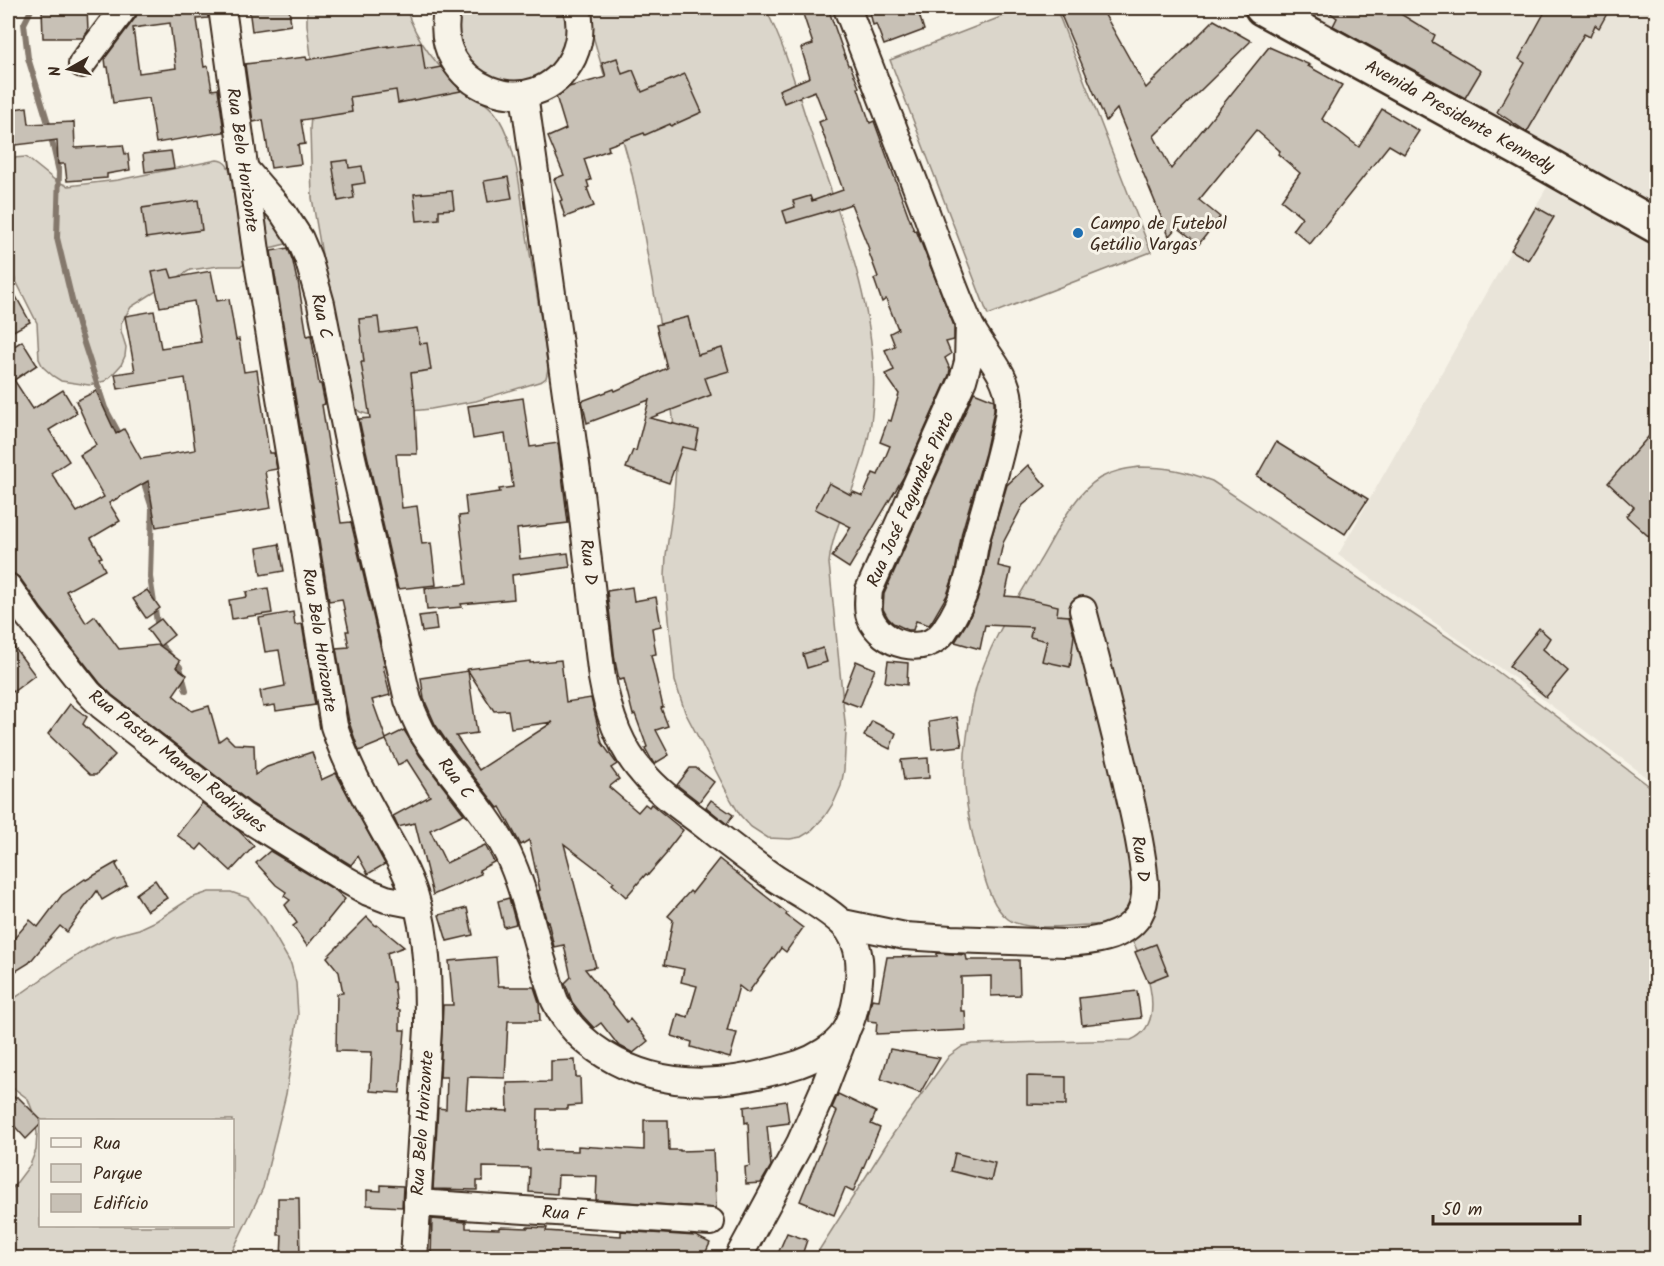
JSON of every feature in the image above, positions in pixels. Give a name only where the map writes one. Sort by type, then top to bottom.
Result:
[{"type":"main road","name":"Avenida Presidente Kennedy","points":[[1262,8],[1656,226]]},
{"type":"street","points":[[82,64],[124,8]]},
{"type":"street","name":"Rua Belo Horizonte","points":[[222,8],[258,263],[334,726],[347,762],[399,857],[412,888],[423,934],[428,1028],[414,1258]]},
{"type":"street","points":[[448,8],[447,41],[452,56],[472,81],[487,90],[502,94],[524,94],[535,91],[549,84],[561,74],[571,61],[579,38],[577,8]]},
{"type":"street","name":"Rua José Fagundes Pinto","points":[[847,8],[969,324],[1000,373],[1009,402],[1002,446],[977,536],[968,581],[954,614],[938,639],[928,645],[913,647],[902,645],[880,632],[874,624],[869,615],[869,590],[963,380],[968,362],[969,324]]},
{"type":"street","name":"Rua D","points":[[524,94],[578,481],[602,678],[617,730],[633,762],[655,787],[760,868],[843,923],[853,938],[859,957],[857,995]]},
{"type":"street","name":"Rua C","points":[[244,168],[283,213],[300,239],[308,258],[321,304],[349,448],[408,700],[421,730],[507,852],[525,902],[551,992],[562,1014],[577,1032],[600,1051],[624,1065],[657,1078],[697,1083],[725,1081],[801,1063],[816,1057],[834,1044],[846,1031]]},
{"type":"street","name":"Rua Pastor Manoel Rodrigues","points":[[8,587],[36,627],[89,693],[195,779],[243,816],[343,878],[386,899],[417,905]]},
{"type":"street","name":"Rua D","points":[[843,923],[899,934],[951,939],[1081,942],[1120,932],[1133,923],[1140,914],[1144,904],[1145,876],[1136,825],[1083,610]]},
{"type":"street","points":[[738,1258],[800,1143],[819,1101],[846,1031],[865,963],[872,949],[883,940],[899,934]]},
{"type":"street","points":[[801,1063],[813,1068],[818,1077],[819,1101]]},
{"type":"street","name":"Rua F","points":[[417,1203],[711,1222]]},
{"type":"shaded area","points":[[1288,8],[1656,8],[1656,214]]},
{"type":"shaded area","points":[[1547,187],[1656,248],[1656,784],[1517,680],[1338,555]]},
{"type":"green space","points":[[307,8],[406,8],[422,43],[438,64],[457,83],[492,109],[498,117],[510,142],[519,183],[548,369],[546,378],[542,381],[476,401],[431,409],[370,415],[360,412],[354,406],[312,198],[310,129],[314,79]]},
{"type":"green space","points":[[449,8],[576,8],[577,12],[553,80],[481,86],[447,18]]},
{"type":"green space","points":[[585,8],[765,8],[790,67],[856,268],[871,341],[874,378],[868,441],[836,533],[829,563],[846,732],[844,770],[841,786],[834,802],[811,831],[801,837],[768,838],[751,827],[740,815],[685,712],[675,681],[665,577],[677,455],[668,372],[630,165]]},
{"type":"green space","points":[[1024,8],[1056,8],[1151,252],[988,315],[890,60]]},
{"type":"green space","points":[[26,157],[56,181],[68,186],[118,180],[217,160],[223,161],[231,174],[244,265],[190,270],[131,307],[121,323],[126,347],[125,356],[121,365],[111,376],[105,381],[89,385],[61,381],[43,367],[39,359],[37,323],[15,279],[8,259],[8,163],[13,158]]},
{"type":"green space","points":[[246,176],[298,241],[257,251]]},
{"type":"green space","points":[[1139,467],[1176,470],[1212,481],[1478,657],[1656,791],[1656,1258],[814,1258],[893,1134],[949,1056],[963,1046],[1131,1040],[1143,1031],[1150,1019],[1152,1004],[1150,987],[1139,954],[1124,928],[1107,925],[1028,926],[1008,919],[1002,914],[993,901],[980,863],[966,801],[964,769],[971,712],[981,671],[1004,623],[1058,528],[1081,494],[1090,485],[1109,474]]},
{"type":"green space","points":[[209,892],[231,892],[248,898],[265,919],[291,964],[296,983],[298,1015],[286,1094],[263,1188],[229,1258],[8,1258],[8,1194],[30,1165],[36,1150],[37,1133],[28,1099],[8,1086],[8,1003],[87,949],[112,936],[139,929],[156,921],[191,898]]},
{"type":"building","points":[[42,8],[87,8],[88,31],[83,38],[43,38]]},
{"type":"building","points":[[139,8],[207,8],[208,18],[197,19],[204,67],[208,66],[212,90],[218,89],[224,132],[156,143],[149,98],[113,103],[105,58],[136,17]],"holes":[[[170,23],[176,68],[139,73],[133,28]]]},
{"type":"building","points":[[249,8],[289,8],[291,25],[252,31]]},
{"type":"building","points":[[801,8],[828,8],[848,65],[859,87],[870,123],[874,121],[914,231],[916,230],[954,326],[954,340],[946,342],[951,354],[945,358],[950,369],[949,375],[903,478],[849,568],[832,557],[851,527],[815,509],[829,483],[851,495],[853,492],[863,496],[873,473],[878,475],[890,446],[880,442],[888,420],[891,421],[899,394],[885,374],[894,370],[885,350],[895,346],[890,333],[898,329],[886,299],[882,302],[874,279],[878,277],[851,204],[787,223],[783,211],[795,207],[793,201],[810,196],[812,201],[843,190],[819,122],[826,119],[815,91],[784,103],[779,90],[810,77],[801,48],[813,44]]},
{"type":"building","points":[[869,8],[917,8],[924,30],[884,45],[876,24],[873,25]]},
{"type":"building","points":[[1058,8],[1101,8],[1146,88],[1214,20],[1251,41],[1154,136],[1171,169],[1269,47],[1310,65],[1308,66],[1342,85],[1322,119],[1359,147],[1382,109],[1419,131],[1404,154],[1389,145],[1310,244],[1293,229],[1302,217],[1281,200],[1300,173],[1256,130],[1199,200],[1220,217],[1199,244],[1177,227],[1169,236],[1117,109],[1106,121]]},
{"type":"building","points":[[1324,8],[1391,8],[1435,35],[1432,42],[1481,71],[1465,98],[1333,26],[1337,18]]},
{"type":"building","points":[[1547,8],[1610,8],[1599,28],[1595,25],[1590,37],[1584,34],[1527,132],[1497,112],[1525,63],[1519,59]]},
{"type":"building","points":[[421,42],[425,70],[441,67],[461,91],[398,103],[396,90],[350,97],[352,112],[301,120],[305,144],[298,145],[301,164],[271,168],[263,120],[253,122],[245,64],[306,57],[307,60]]},
{"type":"building","points":[[617,58],[622,74],[633,70],[642,92],[685,74],[702,112],[671,126],[670,124],[645,135],[644,133],[608,146],[609,150],[584,159],[591,180],[587,181],[589,187],[587,188],[594,206],[565,217],[560,201],[562,200],[554,179],[564,175],[548,137],[566,129],[556,96],[569,87],[606,77],[602,63]]},
{"type":"building","points":[[27,107],[29,124],[74,122],[75,148],[123,145],[125,154],[128,154],[130,170],[107,174],[107,178],[67,181],[65,164],[58,164],[57,140],[8,146],[8,110]]},
{"type":"building","points":[[171,151],[174,168],[145,172],[143,154]]},
{"type":"building","points":[[348,160],[349,168],[362,166],[365,183],[352,185],[354,198],[338,201],[332,162]]},
{"type":"building","points":[[508,177],[512,198],[488,202],[484,181]]},
{"type":"building","points":[[452,191],[454,209],[439,210],[439,219],[417,221],[414,194]]},
{"type":"building","points":[[198,200],[202,230],[146,238],[142,208]]},
{"type":"building","points":[[1536,207],[1554,217],[1528,260],[1511,250]]},
{"type":"building","points":[[288,248],[298,281],[307,336],[311,335],[319,384],[321,384],[325,404],[322,405],[341,523],[351,522],[385,666],[383,666],[390,695],[372,700],[386,739],[404,730],[420,756],[464,814],[430,830],[446,863],[485,845],[494,862],[479,870],[481,874],[433,895],[415,823],[398,827],[393,816],[430,796],[407,760],[398,765],[386,740],[359,751],[349,722],[336,648],[349,647],[346,631],[349,631],[342,599],[329,601],[271,251]]},
{"type":"building","points":[[169,269],[172,278],[211,271],[217,301],[229,299],[244,372],[257,370],[269,453],[274,453],[277,469],[265,471],[271,508],[156,527],[148,481],[109,503],[120,521],[91,538],[102,557],[99,558],[105,570],[66,591],[86,623],[95,616],[119,649],[159,645],[147,629],[161,619],[174,635],[160,646],[180,661],[176,667],[187,675],[173,695],[192,711],[209,706],[219,741],[226,736],[234,744],[254,745],[255,775],[267,767],[312,752],[321,780],[336,773],[385,864],[368,874],[358,856],[351,865],[252,804],[112,695],[41,608],[20,578],[12,573],[8,566],[8,350],[22,341],[37,365],[14,380],[33,409],[63,390],[77,413],[49,430],[69,461],[51,473],[77,512],[104,497],[80,455],[96,445],[76,401],[96,391],[116,434],[124,429],[141,459],[195,450],[185,378],[118,389],[115,374],[135,371],[125,316],[154,311],[161,348],[201,342],[194,301],[160,307],[152,272]]},
{"type":"building","points":[[8,282],[30,322],[8,334]]},
{"type":"building","points":[[378,317],[380,333],[417,328],[420,344],[427,343],[431,370],[411,373],[417,454],[396,454],[402,508],[417,506],[422,544],[431,543],[436,585],[398,589],[362,433],[359,419],[370,418],[361,362],[364,362],[359,319]]},
{"type":"building","points":[[688,317],[698,355],[722,348],[729,371],[705,378],[711,395],[650,418],[699,430],[695,450],[682,447],[669,483],[626,468],[633,450],[636,451],[649,400],[587,423],[582,401],[614,389],[615,391],[667,368],[656,325]]},
{"type":"building","points":[[974,392],[994,400],[994,411],[985,453],[962,532],[955,572],[947,595],[929,625],[916,621],[913,630],[908,630],[888,618],[883,609],[884,594]]},
{"type":"building","points":[[523,398],[530,447],[558,443],[568,523],[517,529],[520,559],[568,553],[570,567],[512,575],[514,599],[427,610],[425,588],[467,584],[459,516],[467,515],[465,497],[500,492],[499,489],[513,487],[505,434],[473,439],[468,406]]},
{"type":"building","points":[[1656,428],[1656,543],[1626,516],[1634,507],[1608,483]]},
{"type":"building","points":[[1276,442],[1368,499],[1345,534],[1257,476]]},
{"type":"building","points":[[1028,465],[1046,486],[1023,505],[1003,543],[998,566],[1011,569],[1005,596],[1058,606],[1057,615],[1069,616],[1074,635],[1070,667],[1042,661],[1047,641],[1030,637],[1032,627],[985,625],[980,649],[955,642],[977,600],[991,539],[1007,485]]},
{"type":"building","points":[[279,544],[284,571],[261,575],[257,548]]},
{"type":"building","points":[[632,587],[634,601],[656,597],[661,626],[652,628],[656,654],[651,655],[663,707],[661,708],[668,726],[656,730],[669,755],[654,764],[645,748],[647,747],[635,714],[633,715],[624,679],[619,680],[615,661],[607,591]]},
{"type":"building","points":[[268,588],[272,613],[232,619],[229,600],[247,597],[246,592]]},
{"type":"building","points":[[147,590],[160,608],[146,618],[133,599]]},
{"type":"building","points":[[293,612],[295,625],[302,624],[315,705],[276,711],[275,705],[263,707],[260,691],[285,686],[279,650],[265,652],[259,618]]},
{"type":"building","points":[[435,614],[437,630],[422,632],[419,616]]},
{"type":"building","points":[[1539,628],[1550,638],[1543,649],[1568,671],[1546,697],[1509,666]]},
{"type":"building","points":[[8,639],[35,675],[13,692],[8,684]]},
{"type":"building","points":[[823,648],[827,662],[807,668],[803,654]]},
{"type":"building","points":[[561,660],[566,702],[591,698],[602,743],[617,764],[611,768],[619,779],[609,787],[638,812],[645,804],[649,807],[651,804],[683,830],[667,853],[626,897],[612,884],[614,882],[564,844],[596,967],[585,969],[627,1022],[630,1019],[648,1041],[633,1053],[618,1045],[601,1023],[594,1028],[572,1002],[565,983],[571,977],[564,945],[554,947],[538,891],[540,890],[529,840],[521,845],[500,807],[498,808],[435,724],[424,699],[421,678],[468,671],[477,733],[456,736],[479,770],[553,722],[511,728],[508,710],[494,711],[467,669],[530,661],[530,663]]},
{"type":"building","points":[[856,661],[875,669],[860,707],[841,700]]},
{"type":"building","points":[[888,661],[908,663],[907,685],[885,682]]},
{"type":"building","points":[[70,704],[87,717],[83,724],[115,755],[96,775],[90,775],[48,734]]},
{"type":"building","points":[[957,717],[962,746],[932,749],[929,722]]},
{"type":"building","points":[[872,721],[896,733],[890,749],[864,736]]},
{"type":"building","points":[[928,758],[929,778],[904,780],[901,760]]},
{"type":"building","points":[[690,768],[696,768],[714,782],[699,802],[677,785]]},
{"type":"building","points":[[711,800],[733,815],[727,824],[706,807]]},
{"type":"building","points":[[202,803],[239,831],[254,846],[231,871],[202,844],[197,850],[177,835]]},
{"type":"building","points":[[270,851],[335,890],[345,899],[307,946],[293,926],[297,923],[285,905],[290,900],[284,896],[286,892],[276,885],[256,863]]},
{"type":"building","points":[[719,859],[803,928],[786,952],[781,948],[748,993],[739,986],[727,1031],[737,1033],[730,1058],[691,1047],[692,1042],[672,1036],[678,1014],[688,1017],[697,986],[681,982],[684,969],[664,965],[673,920],[668,916],[690,891],[692,893]]},
{"type":"building","points":[[119,861],[116,865],[127,885],[102,900],[97,891],[67,932],[60,926],[29,963],[8,976],[8,944],[30,920],[38,927],[62,895],[85,879]]},
{"type":"building","points":[[155,880],[167,898],[147,911],[136,894]]},
{"type":"building","points":[[509,898],[516,924],[504,927],[498,901]]},
{"type":"building","points":[[467,908],[473,935],[447,941],[439,915]]},
{"type":"building","points":[[367,917],[404,947],[387,953],[392,982],[394,982],[397,1010],[400,1010],[400,1030],[405,1030],[400,1093],[370,1091],[372,1052],[336,1051],[337,994],[343,993],[339,972],[327,957]]},
{"type":"building","points":[[1156,944],[1168,974],[1148,982],[1135,952]]},
{"type":"building","points":[[937,953],[966,955],[967,960],[1019,960],[1020,995],[991,996],[991,976],[961,977],[961,1011],[965,1011],[966,1030],[876,1034],[877,1022],[868,1021],[868,1016],[872,999],[879,1000],[887,957],[937,956]]},
{"type":"building","points":[[496,957],[498,986],[534,987],[539,1002],[540,1021],[508,1021],[505,1078],[468,1077],[466,1109],[508,1111],[507,1083],[551,1082],[551,1061],[575,1060],[576,1077],[580,1077],[581,1105],[568,1106],[568,1109],[538,1109],[537,1150],[578,1151],[578,1146],[644,1150],[644,1120],[668,1120],[669,1150],[713,1150],[716,1208],[596,1200],[597,1176],[558,1175],[557,1194],[529,1192],[530,1168],[483,1167],[483,1181],[477,1181],[477,1190],[433,1189],[438,1108],[446,1109],[447,1077],[440,1077],[443,1005],[453,1005],[449,961]]},
{"type":"building","points":[[1137,991],[1141,1018],[1082,1025],[1079,998]]},
{"type":"building","points":[[890,1049],[940,1058],[920,1093],[881,1079]]},
{"type":"building","points":[[1027,1076],[1066,1077],[1066,1105],[1027,1104]]},
{"type":"building","points":[[838,1094],[876,1112],[871,1124],[880,1128],[853,1192],[845,1188],[834,1215],[800,1201],[837,1111],[832,1108]]},
{"type":"building","points":[[8,1097],[18,1097],[40,1119],[39,1126],[26,1139],[8,1119]]},
{"type":"building","points":[[786,1101],[789,1123],[767,1126],[771,1166],[761,1183],[746,1184],[745,1167],[750,1166],[748,1122],[745,1123],[744,1107]]},
{"type":"building","points":[[955,1153],[995,1163],[991,1181],[951,1171]]},
{"type":"building","points":[[381,1185],[403,1186],[402,1207],[367,1205],[367,1190],[381,1191]]},
{"type":"building","points":[[278,1198],[299,1198],[300,1258],[281,1258],[282,1235],[278,1235]]},
{"type":"building","points":[[432,1219],[466,1222],[466,1228],[528,1227],[547,1228],[546,1231],[621,1236],[621,1231],[696,1236],[710,1243],[703,1258],[431,1258]]},
{"type":"building","points":[[787,1233],[807,1240],[801,1258],[776,1258]]},
{"type":"waterway","points":[[32,8],[24,24],[28,58],[47,120],[59,172],[57,238],[78,325],[105,408],[122,439]]},
{"type":"waterway","points":[[142,477],[152,508],[150,577],[158,629]]},
{"type":"waterway","points":[[159,640],[180,667],[186,690]]},
{"type":"place","name":"Campo de Futebol Getúlio Vargas","points":[[1078,233]]}]
